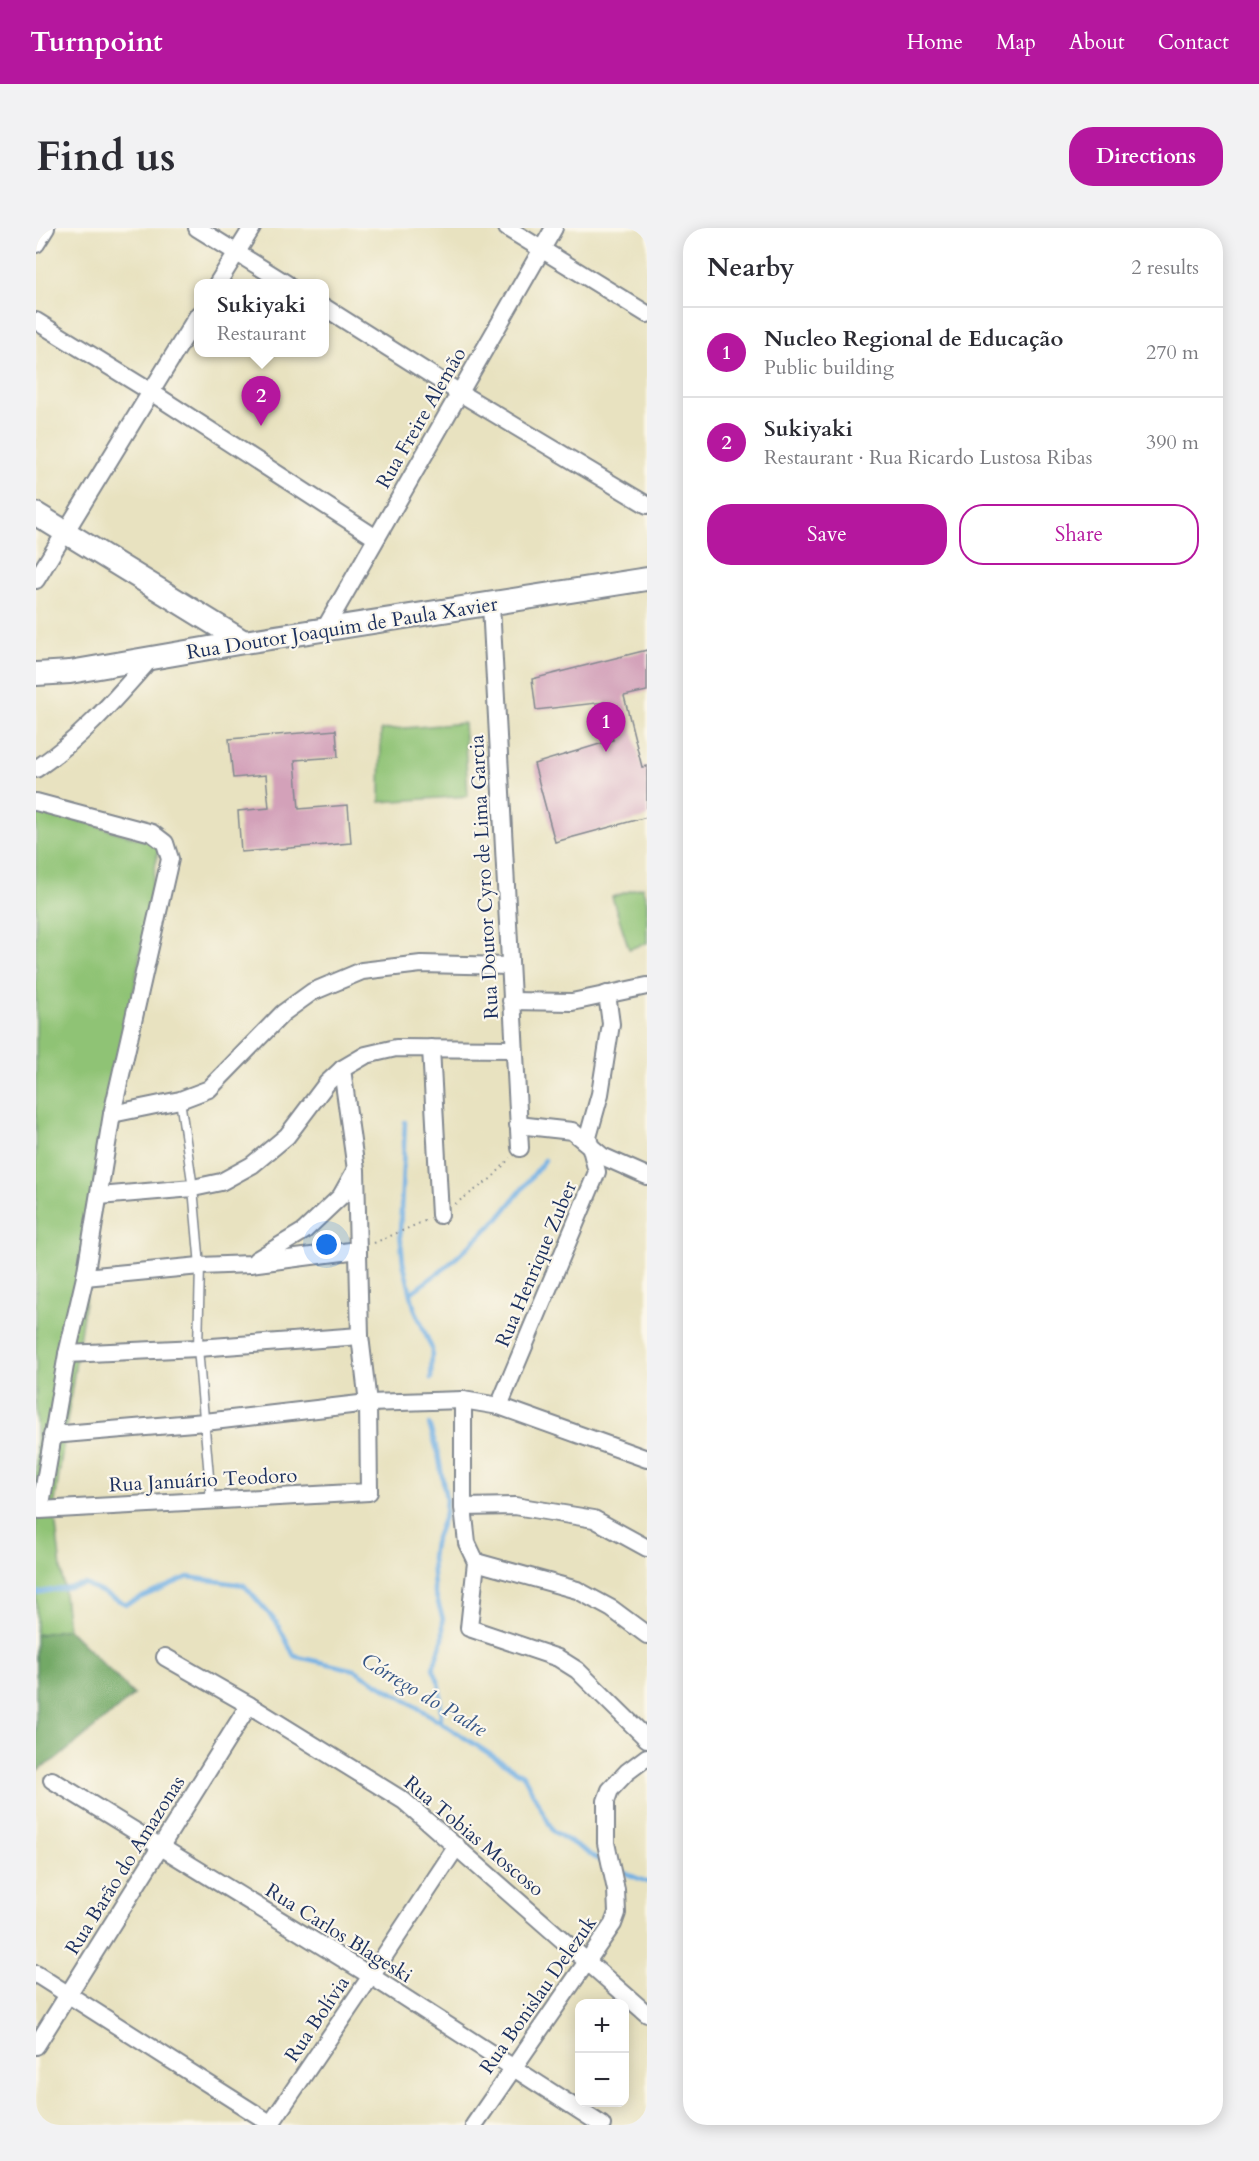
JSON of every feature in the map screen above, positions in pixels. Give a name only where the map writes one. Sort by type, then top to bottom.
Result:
[{"type":"main road","points":[[36,514],[244,642]]},
{"type":"main road","name":"Rua Doutor Joaquim de Paula Xavier","points":[[36,674],[70,672],[244,642],[647,579]]},
{"type":"street","points":[[36,244],[46,228]]},
{"type":"street","points":[[197,228],[279,279]]},
{"type":"street","points":[[220,279],[252,228]]},
{"type":"street","points":[[507,228],[647,314]]},
{"type":"street","name":"Rua Freire Alemão","points":[[324,630],[554,228]]},
{"type":"street","points":[[329,310],[460,393],[647,505]]},
{"type":"street","points":[[36,321],[151,392],[376,538]]},
{"type":"street","points":[[36,580],[194,322]]},
{"type":"street","name":"Rua Doutor Cyro de Lima Garcia","points":[[491,605],[520,1148]]},
{"type":"street","points":[[36,769],[61,752],[90,726],[152,657]]},
{"type":"street","points":[[36,802],[152,833],[165,843],[170,859],[112,1114],[85,1277],[67,1354],[52,1435],[205,1422],[368,1403],[463,1400],[499,1406],[646,1457]]},
{"type":"street","points":[[112,1114],[180,1100],[209,1089],[283,1012],[312,992],[362,971],[421,964],[510,966]]},
{"type":"street","points":[[511,1001],[572,1002],[647,986]]},
{"type":"street","name":"Rua Henrique Zuber","points":[[499,1406],[597,1172],[588,1137],[600,1094],[610,1024],[607,994]]},
{"type":"street","points":[[99,1196],[193,1188],[221,1182],[252,1165],[287,1136],[327,1083],[342,1070],[366,1055],[396,1048],[514,1049]]},
{"type":"street","points":[[431,1048],[440,1215]]},
{"type":"street","points":[[342,1070],[356,1170],[360,1336],[368,1403]]},
{"type":"street","points":[[518,1125],[572,1131],[602,1156],[647,1176]]},
{"type":"street","points":[[250,1264],[304,1231],[341,1196],[356,1170]]},
{"type":"street","points":[[85,1277],[200,1266],[250,1264],[358,1250]]},
{"type":"street","points":[[67,1354],[198,1348],[360,1336]]},
{"type":"street","points":[[463,1400],[463,1507],[467,1543],[476,1562],[469,1628],[558,1658],[577,1670],[647,1739]]},
{"type":"street","name":"Rua Januário Teodoro","points":[[52,1435],[40,1510],[369,1492],[368,1403]]},
{"type":"street","points":[[463,1507],[515,1506],[594,1519],[647,1548]]},
{"type":"street","points":[[476,1562],[577,1590],[612,1609],[647,1635]]},
{"type":"street","name":"Rua Tobias Moscoso","points":[[165,1657],[249,1705],[404,1801],[457,1845],[647,2014]]},
{"type":"street","name":"Rua Barão do Amazonas","points":[[36,2046],[249,1705]]},
{"type":"street","name":"Rua Bonislau Delezuk","points":[[474,2125],[613,1924],[617,1912],[616,1890],[606,1843],[605,1813],[610,1790],[627,1772],[647,1757]]},
{"type":"street","name":"Rua Carlos Blageski","points":[[52,1780],[371,1976],[603,2125]]},
{"type":"street","name":"Rua Bolívia","points":[[271,2125],[457,1845]]},
{"type":"street","points":[[36,1974],[271,2125]]},
{"type":"lane","points":[[180,1100],[193,1188],[200,1266],[198,1348],[211,1500]]},
{"type":"green space","points":[[464,723],[468,796],[380,802],[381,730]]},
{"type":"green space","points":[[36,807],[159,845],[114,1108],[54,1508],[68,1629],[36,1635]]},
{"type":"green space","points":[[642,887],[647,902],[647,943],[629,949],[612,897]]},
{"type":"green space","points":[[68,1629],[134,1695],[59,1757],[36,1771],[36,1635]]},
{"type":"building","points":[[647,650],[647,691],[624,696],[642,767],[647,766],[647,817],[555,842],[534,764],[613,740],[605,702],[536,710],[532,679]]},
{"type":"building","points":[[336,730],[338,757],[295,760],[299,809],[348,805],[351,843],[241,852],[238,811],[269,808],[266,775],[233,778],[229,739]]},
{"type":"waterway","points":[[405,1122],[400,1232],[403,1262],[414,1307],[432,1349],[431,1379]]},
{"type":"waterway","points":[[412,1292],[445,1268],[499,1218],[545,1160]]},
{"type":"waterway","points":[[429,1424],[438,1453],[446,1499],[445,1514],[434,1543],[432,1558],[434,1589],[443,1619],[443,1639],[433,1668],[440,1686],[441,1722]]},
{"type":"waterway","name":"Córrego do Padre","points":[[36,1593],[85,1584],[126,1604],[188,1577],[244,1585],[277,1623],[294,1656],[355,1670],[524,1776],[553,1831],[607,1865]]},
{"type":"waterway","name":"Córrego do Padre","points":[[615,1869],[647,1882]]},
{"type":"place","name":"Sukiyaki","points":[[261,426]]},
{"type":"place","name":"Nucleo Regional de Educação","points":[[606,752]]}]
